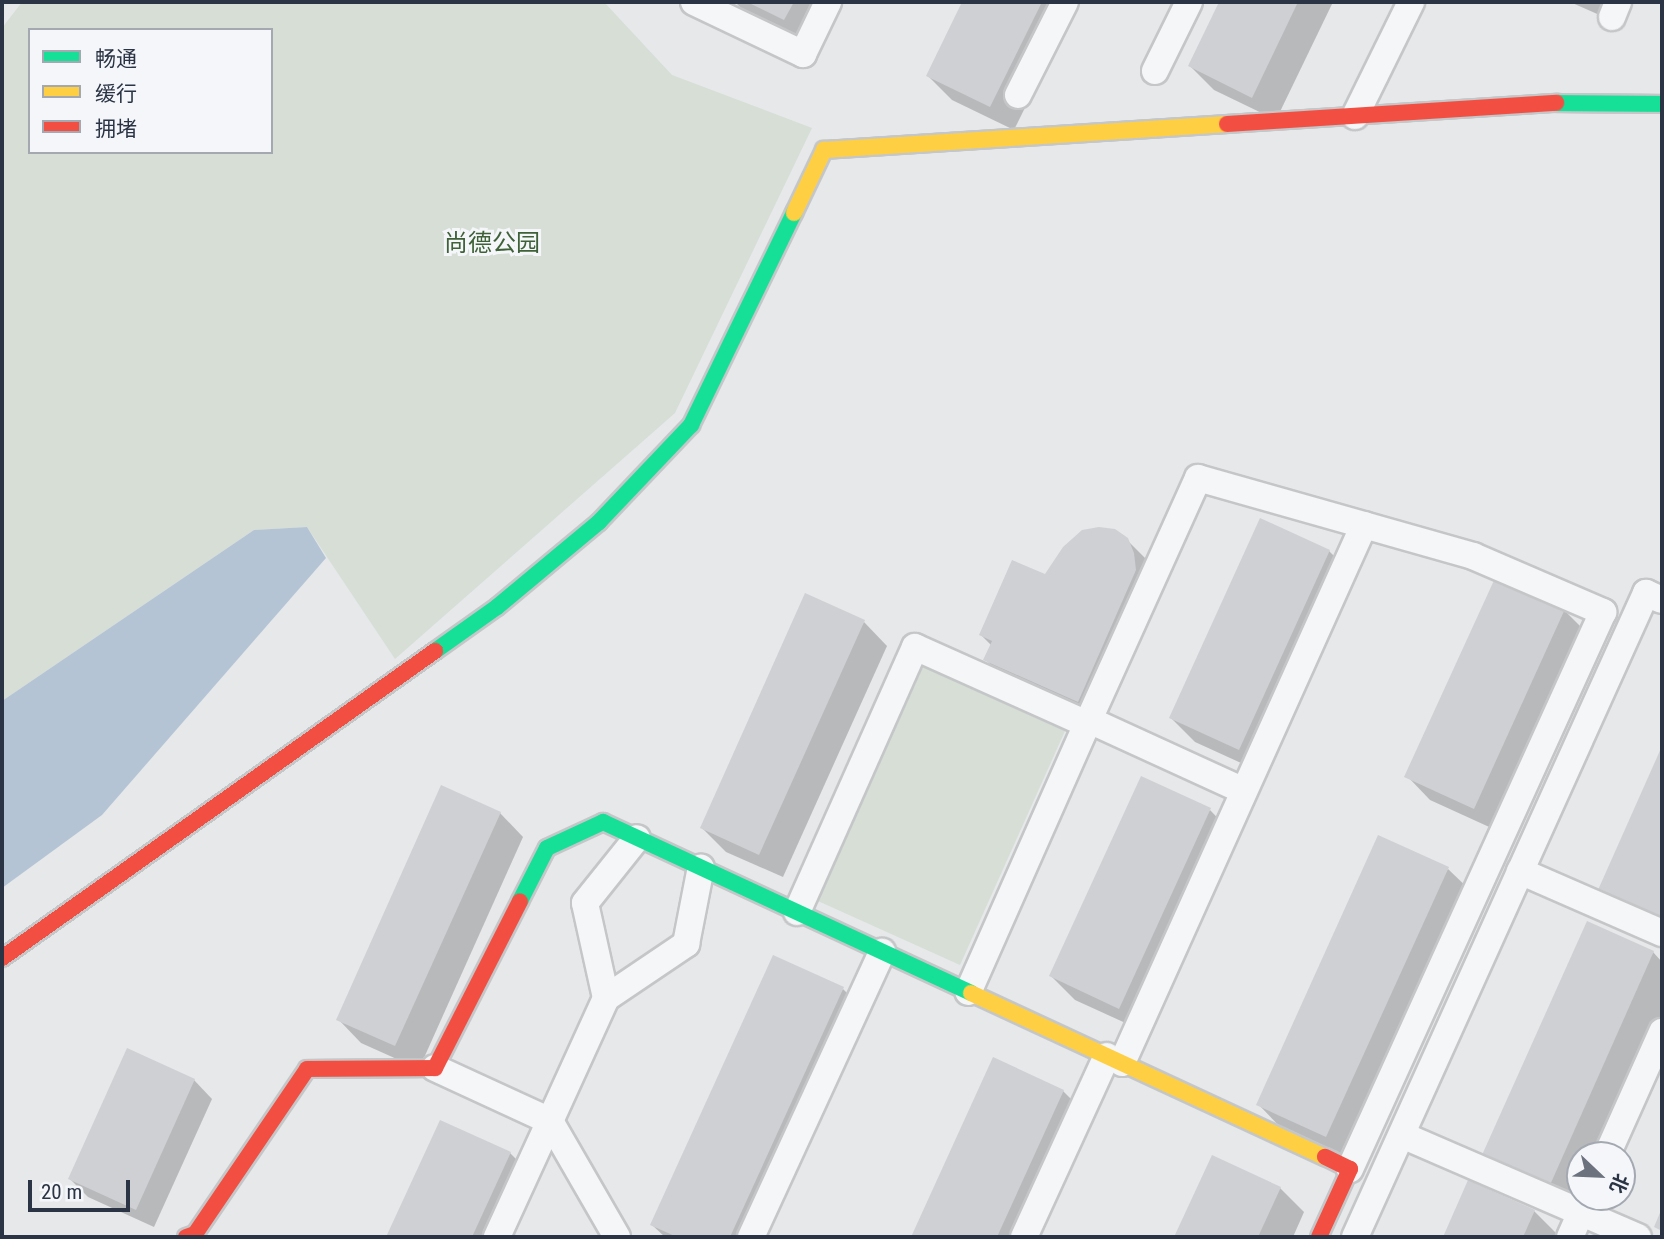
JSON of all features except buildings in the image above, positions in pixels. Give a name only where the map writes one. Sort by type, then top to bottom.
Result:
[{"type":"street","points":[[694,2],[803,54],[828,2]]},
{"type":"street","points":[[1018,95],[1065,2]]},
{"type":"street","points":[[1156,71],[1189,2]]},
{"type":"street","points":[[1355,116],[1411,2]]},
{"type":"street","points":[[2,958],[497,607],[600,522],[691,425],[824,150],[1590,101],[1662,104]]},
{"type":"street","points":[[968,992],[1198,478],[1473,556],[1603,612],[1319,1237]]},
{"type":"street","points":[[1024,1237],[1115,1060],[1244,791],[1364,525]]},
{"type":"street","points":[[1356,1237],[1646,593],[1662,600]]},
{"type":"street","points":[[797,912],[915,647],[1244,791]]},
{"type":"street","points":[[435,1068],[547,848],[603,822],[1350,1169]]},
{"type":"street","points":[[606,998],[585,903],[637,838]]},
{"type":"street","points":[[497,1237],[606,998],[685,944],[701,867]]},
{"type":"street","points":[[1520,871],[1662,933]]},
{"type":"street","points":[[751,1237],[882,952]]},
{"type":"street","points":[[1613,1141],[1662,1032]]},
{"type":"street","points":[[186,1237],[195,1234],[307,1069],[435,1068],[550,1121],[617,1237]]},
{"type":"street","points":[[1402,1135],[1566,1198]]},
{"type":"street","points":[[1570,1237],[1581,1211]]},
{"type":"street","points":[[1594,1211],[1638,1237]]},
{"type":"green space","name":"尚德公园","points":[[22,2],[604,2],[672,75],[812,128],[675,413],[395,659],[307,527],[254,530],[2,701],[2,28]]},
{"type":"green space","points":[[923,667],[1065,731],[960,965],[818,901]]},
{"type":"water","points":[[307,527],[326,558],[102,815],[2,888],[2,701],[254,530]]},
{"type":"traffic: fast","points":[[1556,103],[1662,104]]},
{"type":"traffic: fast","points":[[435,651],[497,607],[599,522],[691,425],[794,213]]},
{"type":"traffic: fast","points":[[520,901],[547,848],[603,822],[971,993]]},
{"type":"traffic: slow","points":[[794,213],[824,150],[1227,124]]},
{"type":"traffic: slow","points":[[971,993],[1325,1157]]},
{"type":"traffic: jam","points":[[1227,124],[1556,103]]},
{"type":"traffic: jam","points":[[2,958],[435,651]]},
{"type":"traffic: jam","points":[[186,1237],[195,1234],[307,1069],[435,1068],[520,901]]},
{"type":"traffic: jam","points":[[1319,1237],[1350,1169],[1325,1157]]}]
